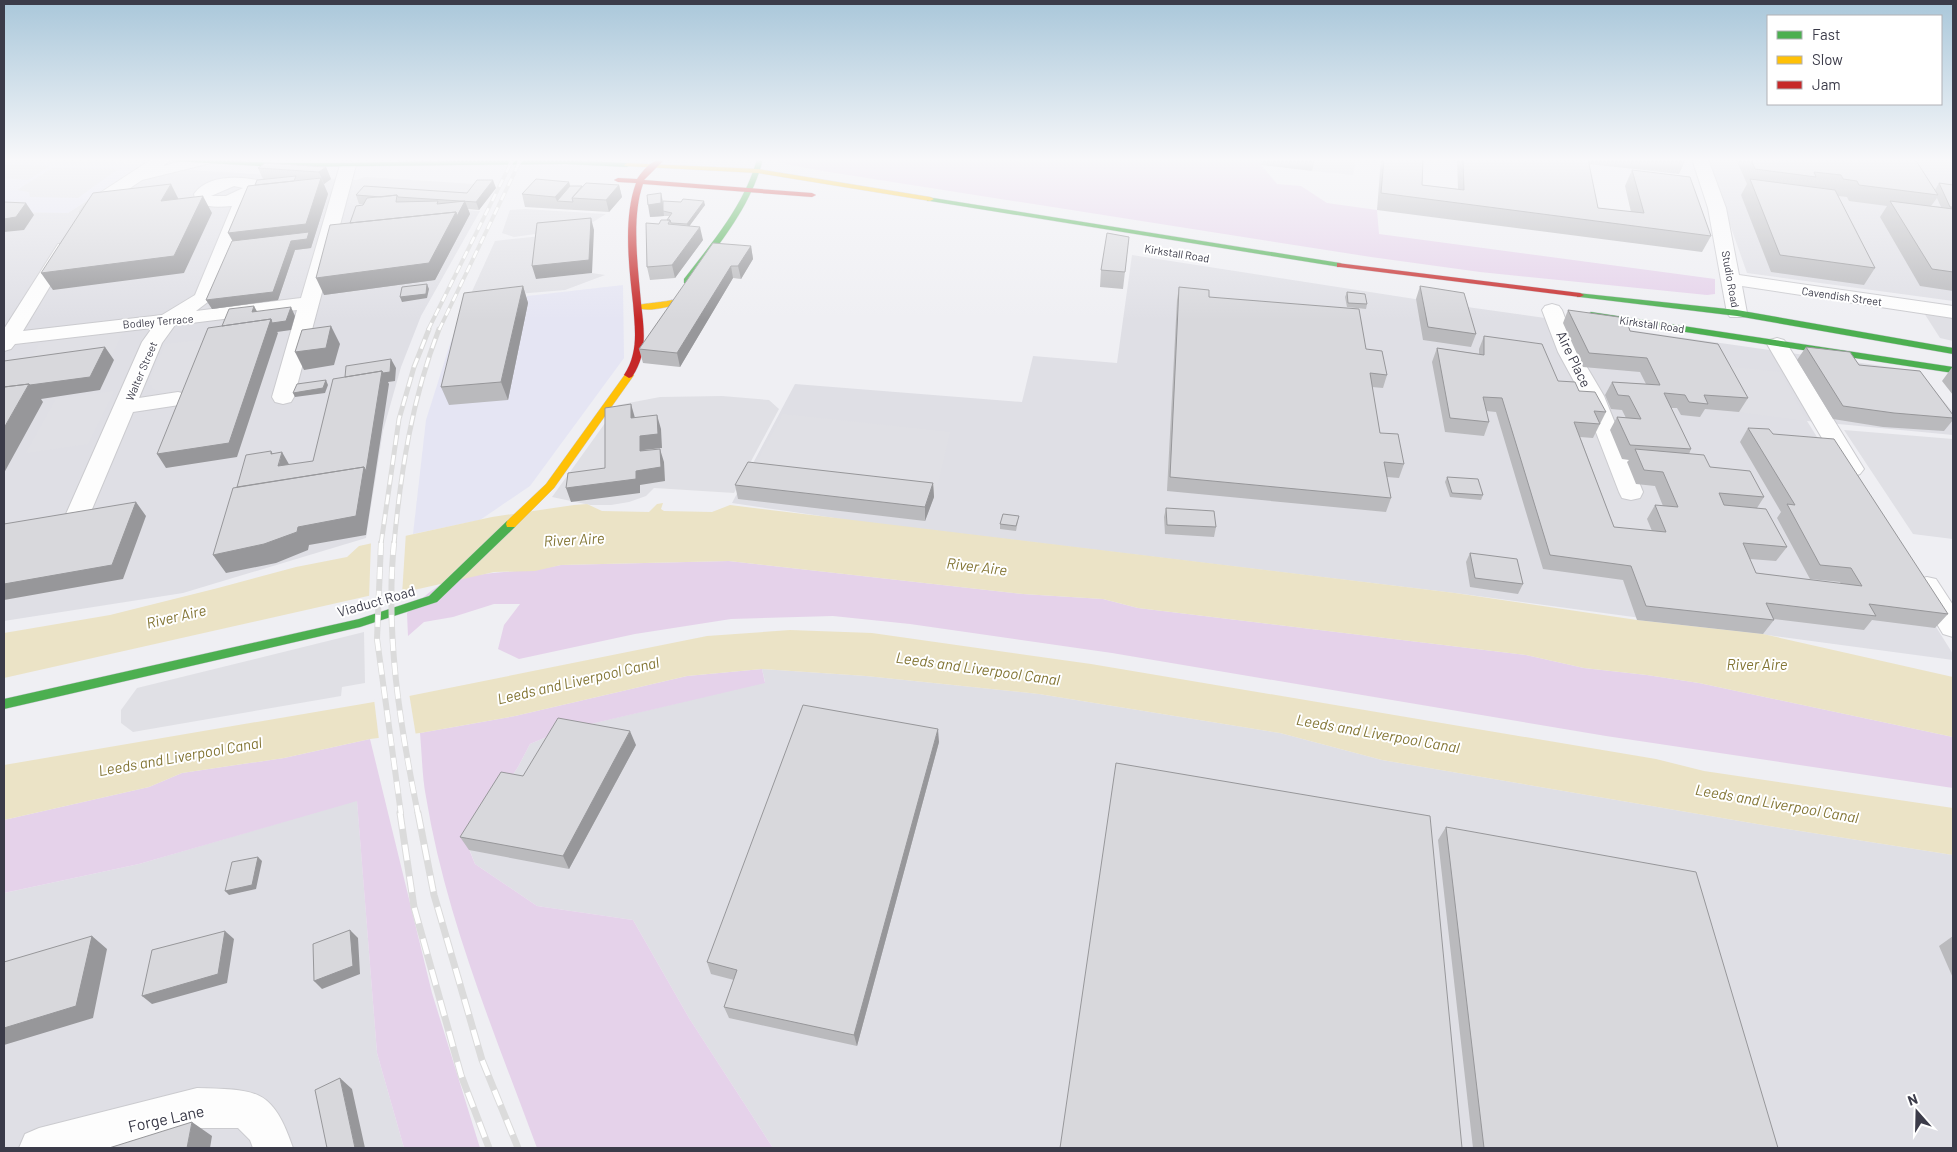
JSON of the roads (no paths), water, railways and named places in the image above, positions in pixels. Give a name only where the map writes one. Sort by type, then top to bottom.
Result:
[{"type":"main road","points":[[635,213],[641,346]]},
{"type":"main road","points":[[662,317],[734,213]]},
{"type":"main road","name":"Kirkstall Road","points":[[1026,213],[1195,243],[1395,273],[1737,313],[1953,351]]},
{"type":"main road","points":[[638,306],[650,307],[678,296]]},
{"type":"main road","points":[[1643,302],[1641,308],[1647,317],[1662,325]]},
{"type":"main road","name":"Kirkstall Road","points":[[1580,314],[1953,370]]},
{"type":"main road","points":[[641,346],[652,332]]},
{"type":"main road","points":[[1858,334],[1876,343],[1883,349],[1880,354],[1865,357]]},
{"type":"main road","name":"Viaduct Road","points":[[4,704],[360,623],[433,599],[446,590],[550,486],[637,364],[641,346]]},
{"type":"street","points":[[8,332],[88,213]]},
{"type":"street","points":[[201,308],[238,213]]},
{"type":"street","points":[[283,397],[334,213]]},
{"type":"street","name":"Studio Road","points":[[1718,213],[1737,313]]},
{"type":"street","name":"Cavendish Street","points":[[1730,279],[1953,312]]},
{"type":"street","name":"Bodley Terrace","points":[[8,332],[169,319],[201,308],[309,303]]},
{"type":"street","name":"Aire Place","points":[[1552,310],[1568,352],[1592,396],[1631,492]]},
{"type":"street","name":"Walter Street","points":[[78,514],[152,342],[169,319]]},
{"type":"street","points":[[1776,344],[1864,487]]},
{"type":"street","name":"Walter Street","points":[[125,407],[178,399]]},
{"type":"street","points":[[1915,568],[1953,627]]},
{"type":"street","name":"Forge Lane","points":[[39,1148],[197,1108],[246,1109],[265,1127],[272,1148]]},
{"type":"water","name":"River Aire","points":[[663,503],[661,509],[664,511],[712,512],[730,505],[1455,593],[1637,620],[1763,634],[1953,677],[1953,737],[1699,683],[1584,668],[1526,655],[1138,608],[1103,599],[1023,594],[729,561],[561,565],[535,571],[494,572],[405,592],[368,596],[4,678],[4,633],[110,615],[296,567],[347,557],[359,546],[492,517],[587,504],[602,511],[649,512],[657,504]]},
{"type":"water","name":"Leeds and Liverpool Canal","points":[[790,630],[872,633],[1091,664],[1656,759],[1704,771],[1953,808],[1953,855],[1769,826],[1382,760],[1280,733],[1039,694],[866,676],[762,669],[687,676],[515,716],[420,733],[370,739],[284,758],[182,773],[149,787],[4,820],[4,765],[409,696],[707,636]]},
{"type":"railway","points":[[428,330],[486,213]]},
{"type":"railway","points":[[439,330],[495,213]]},
{"type":"railway","points":[[381,544],[399,419],[414,367],[429,329]]},
{"type":"railway","points":[[394,544],[400,489],[409,435],[422,382],[439,329]]},
{"type":"railway","points":[[381,543],[377,639],[401,814]]},
{"type":"railway","points":[[394,543],[391,611],[396,679],[405,747],[418,814]]},
{"type":"railway","points":[[400,813],[414,907],[461,1075],[489,1148]]},
{"type":"railway","points":[[418,813],[434,895],[482,1060],[518,1148]]}]
